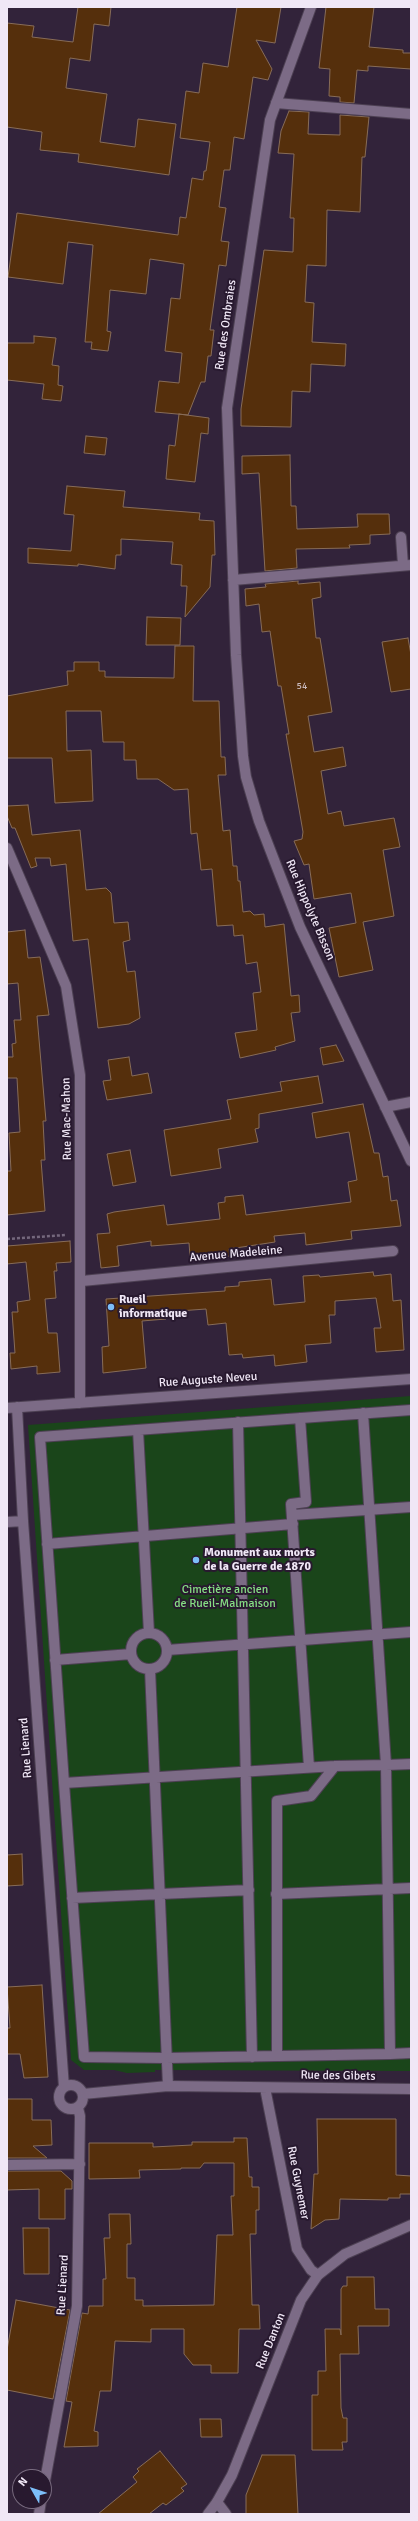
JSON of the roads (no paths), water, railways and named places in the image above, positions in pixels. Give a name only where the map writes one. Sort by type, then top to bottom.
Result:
[{"type":"street","name":"Rue des Ombraies","points":[[236,655],[227,408],[270,120],[311,7]]},
{"type":"street","points":[[276,104],[411,114]]},
{"type":"street","points":[[233,580],[407,565],[401,537]]},
{"type":"street","name":"Rue Hippolyte Bisson","points":[[236,655],[243,756],[246,776],[259,821],[300,927],[411,1161]]},
{"type":"street","name":"Rue Mac-Mahon","points":[[7,848],[66,986],[80,1074],[82,1281],[80,1403]]},
{"type":"street","points":[[385,1107],[411,1102]]},
{"type":"street","name":"Avenue Madeleine","points":[[82,1281],[393,1252]]},
{"type":"street","name":"Rue Auguste Neveu","points":[[12,1408],[411,1379]]},
{"type":"street","name":"Rue Lienard","points":[[12,1408],[23,1521],[64,2087]]},
{"type":"street","points":[[411,1410],[40,1438],[84,2057],[166,2058],[411,2054]]},
{"type":"street","points":[[363,1413],[386,1765],[390,2054]]},
{"type":"street","points":[[300,1418],[306,1502],[291,1504],[299,1640],[310,1767]]},
{"type":"street","points":[[238,1422],[252,2057]]},
{"type":"street","points":[[138,1430],[149,1633]]},
{"type":"street","points":[[47,1544],[241,1528],[369,1510],[411,1507]]},
{"type":"street","points":[[7,1522],[23,1521]]},
{"type":"street","points":[[167,1650],[411,1632]]},
{"type":"street","points":[[131,1654],[135,1639],[149,1633],[160,1636],[167,1650]]},
{"type":"street","points":[[131,1654],[140,1666],[150,1669],[160,1665],[167,1650]]},
{"type":"street","points":[[55,1660],[131,1654]]},
{"type":"street","points":[[150,1669],[168,2086]]},
{"type":"street","points":[[64,1783],[310,1767],[411,1764]]},
{"type":"street","points":[[277,2056],[277,1801],[311,1796],[334,1766]]},
{"type":"street","points":[[276,1894],[411,1888]]},
{"type":"street","points":[[72,1898],[249,1890]]},
{"type":"street","points":[[74,2085],[83,2094],[82,2102],[78,2108],[70,2109],[62,2106],[59,2097],[64,2087],[74,2085]]},
{"type":"street","name":"Rue des Gibets","points":[[83,2094],[168,2086],[411,2089]]},
{"type":"street","name":"Rue Guynemer","points":[[265,2088],[297,2249],[311,2270],[318,2275]]},
{"type":"street","name":"Rue Lienard","points":[[47,2469],[77,2306],[80,2164],[80,2116],[78,2108]]},
{"type":"street","points":[[7,2165],[80,2164]]},
{"type":"street","name":"Rue Danton","points":[[208,2514],[217,2502],[232,2475],[302,2300],[318,2275],[345,2254],[411,2225]]},
{"type":"street","points":[[217,2502],[226,2514]]},
{"type":"place","name":"Rueil informatique","points":[[111,1307]]},
{"type":"place","name":"Monument aux morts de la Guerre de 1870","points":[[196,1560]]},
{"type":"park label","name":"Cimetière ancien de Rueil-Malmaison","points":[[225,1597]]}]
